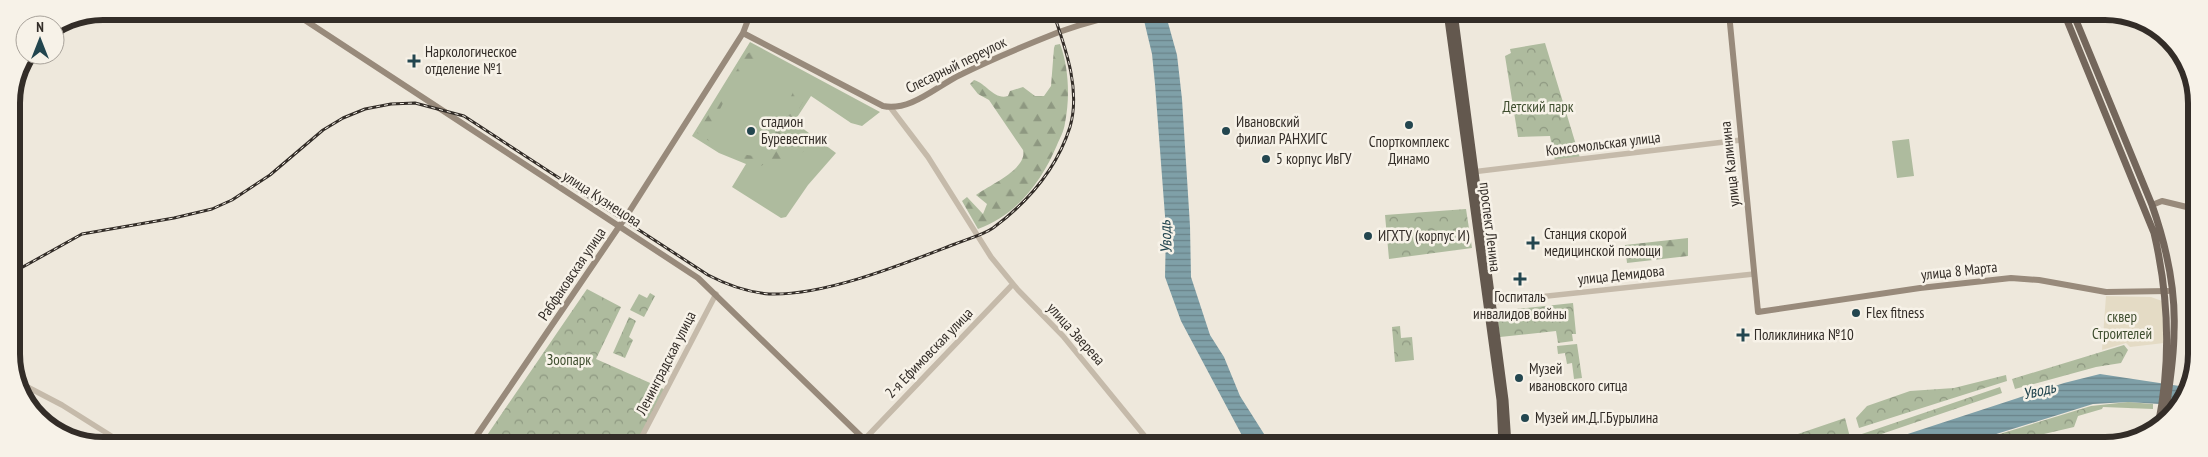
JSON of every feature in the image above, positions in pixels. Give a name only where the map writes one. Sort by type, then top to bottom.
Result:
[{"type":"highway","name":"проспект Ленина","points":[[1448,20],[1492,302],[1505,400],[1507,437]]},
{"type":"highway","name":"проспект Ленина","points":[[1455,20],[1500,400],[1502,437]]},
{"type":"main road","name":"улица Кузнецова","points":[[305,20],[620,225],[698,278],[862,437]]},
{"type":"main road","name":"Рабфаковская улица","points":[[476,437],[620,225],[743,33],[748,20]]},
{"type":"main road","name":"Слесарный переулок","points":[[890,107],[912,101],[959,75],[1060,32],[1096,20]]},
{"type":"main road","name":"улица Калинина","points":[[1730,20],[1758,312]]},
{"type":"main road","points":[[2067,20],[2123,136],[2152,205],[2161,232],[2168,291],[2168,370],[2161,414]]},
{"type":"main road","points":[[2076,20],[2116,139],[2154,233],[2168,291]]},
{"type":"main road","points":[[743,33],[825,77],[883,106],[890,107]]},
{"type":"main road","points":[[2116,139],[2123,136]]},
{"type":"main road","points":[[2152,205],[2162,202],[2188,208]]},
{"type":"main road","name":"улица 8 Марта","points":[[1758,312],[1920,288],[2012,278],[2039,280],[2106,292],[2168,291]]},
{"type":"street","name":"улица Зверева","points":[[890,107],[918,141],[981,241],[1013,284],[1063,336],[1145,437]]},
{"type":"street","name":"Комсомольская улица","points":[[1472,172],[1741,140]]},
{"type":"street","name":"улица Демидова","points":[[1492,302],[1754,274]]},
{"type":"street","name":"2-я Ефимовская улица","points":[[866,437],[1013,284]]},
{"type":"street","name":"Ленинградская улица","points":[[642,437],[716,294]]},
{"type":"street","points":[[27,387],[62,405],[113,437]]},
{"type":"green space","name":"стадион Буревестник","points":[[750,42],[880,112],[862,126],[851,123],[811,96],[794,122],[836,153],[808,185],[786,217],[781,218],[732,187],[746,164],[719,153],[692,136]]},
{"type":"green space","name":"Детский парк","points":[[1545,43],[1580,158],[1555,161],[1550,136],[1518,137],[1505,56],[1511,53],[1510,49]]},
{"type":"green space","points":[[1060,44],[1067,73],[1068,93],[1065,123],[1061,137],[1044,171],[1026,196],[1004,215],[978,229],[962,201],[967,197],[983,214],[987,204],[976,195],[1014,170],[1020,164],[1023,150],[989,100],[978,94],[970,84],[974,80],[1003,97],[1008,96],[1010,91],[1023,87],[1035,96],[1044,96],[1051,86],[1054,48],[1055,45]]},
{"type":"green space","points":[[753,50],[761,53],[737,80],[719,111],[710,133],[729,149],[741,154],[754,156],[771,143],[793,92],[804,100],[789,127],[811,147],[790,160],[784,168],[770,161],[761,166],[746,161],[697,133],[747,54]]},
{"type":"green space","points":[[1909,139],[1914,176],[1897,178],[1892,141]]},
{"type":"green space","points":[[1466,209],[1472,248],[1389,259],[1385,215]]},
{"type":"green space","points":[[1688,238],[1688,256],[1627,263],[1625,245]]},
{"type":"green space","name":"Зоопарк","points":[[587,289],[621,307],[596,359],[666,390],[642,437],[486,437]]},
{"type":"green space","points":[[650,293],[655,296],[644,317],[630,310],[639,294],[647,298]]},
{"type":"green space","points":[[1573,303],[1576,334],[1572,334],[1573,341],[1558,343],[1556,331],[1500,337],[1498,320],[1517,318],[1516,309]]},
{"type":"green space","points":[[629,317],[636,321],[629,337],[633,340],[625,358],[613,353]]},
{"type":"green space","points":[[1400,326],[1401,338],[1412,337],[1414,360],[1395,362],[1392,327]]},
{"type":"green space","points":[[1577,344],[1582,378],[1574,379],[1572,363],[1567,364],[1565,353],[1558,354],[1557,346]]},
{"type":"green space","points":[[2124,345],[2128,350],[2121,363],[2096,367],[2015,389],[2012,379]]},
{"type":"green space","points":[[2006,375],[2007,381],[1859,428],[1856,418],[1867,406],[1910,391],[1954,388]]},
{"type":"green space","points":[[2000,387],[2002,393],[1873,437],[1856,436]]},
{"type":"green space","points":[[2128,402],[2153,404],[2153,409],[2103,407],[2102,409],[2078,416],[2074,427],[2031,435],[2030,437],[1990,437],[2091,406]]},
{"type":"green space","points":[[1845,418],[1850,437],[1789,437]]},
{"type":"shaded area","points":[[2106,296],[2151,297],[2162,301],[2164,343],[2130,347],[2126,343],[2102,350]]},
{"type":"water","name":"Уводь","points":[[1144,20],[1167,20],[1177,55],[1182,99],[1190,226],[1191,277],[1210,335],[1224,357],[1240,396],[1266,437],[1243,437],[1181,321],[1165,277],[1166,229],[1152,54]]},
{"type":"water","name":"Уводь","points":[[2100,374],[2182,386],[2170,405],[2128,402],[2093,404],[1987,437],[1899,437],[2064,383]]},
{"type":"railway","points":[[20,269],[82,234],[174,218],[212,209],[232,200],[270,175],[323,130],[343,118],[365,109],[391,104],[415,103],[464,116],[708,275],[722,282],[737,288],[769,294],[814,290],[864,277],[985,233],[1006,218],[1040,183],[1064,142],[1073,113],[1073,83],[1067,54],[1056,20]]},
{"type":"place","name":"Наркологическое отделение №1","points":[[414,61]]},
{"type":"place","name":"Спорткомплекс Динамо","points":[[1409,125]]},
{"type":"place","name":"стадион Буревестник","points":[[751,131]]},
{"type":"place","name":"Ивановский филиал РАНХИГС","points":[[1226,131]]},
{"type":"place","name":"5 корпус ИвГУ","points":[[1266,159]]},
{"type":"place","name":"ИГХТУ (корпус И)","points":[[1368,236]]},
{"type":"place","name":"Станция скорой медицинской помощи","points":[[1533,243]]},
{"type":"place","name":"Госпиталь инвалидов войны","points":[[1520,279]]},
{"type":"place","name":"Flex fitness","points":[[1856,313]]},
{"type":"place","name":"Поликлиника №10","points":[[1743,335]]},
{"type":"place","name":"Музей ивановского ситца","points":[[1519,378]]},
{"type":"place","name":"Музей им.Д.Г.Бурылина","points":[[1525,418]]},
{"type":"park label","name":"сквер Строителей","points":[[2122,326]]}]
